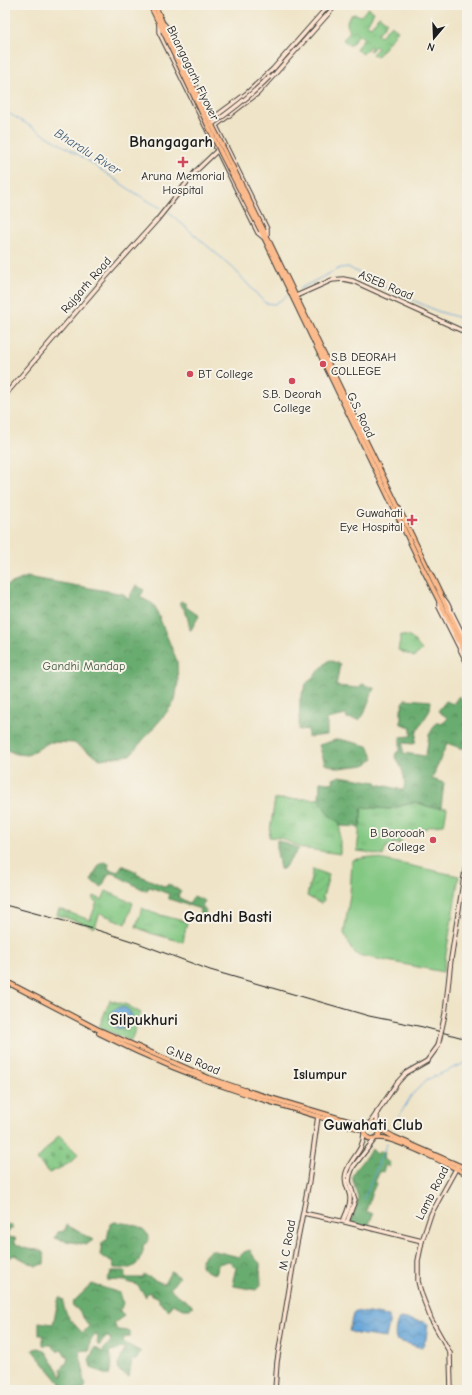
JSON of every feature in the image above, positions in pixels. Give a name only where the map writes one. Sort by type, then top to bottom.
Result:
[{"type":"main road","points":[[150,5],[160,23],[168,29],[212,118],[213,125],[267,229],[265,237],[258,233],[217,152],[160,32],[160,23],[154,5]]},
{"type":"main road","points":[[213,125],[258,93],[329,5]]},
{"type":"main road","points":[[213,125],[257,90],[336,5]]},
{"type":"main road","name":"Bhangagarh Flyover","points":[[160,23],[213,125],[262,231]]},
{"type":"main road","name":"Bhangagarh Flyover","points":[[164,30],[218,146],[265,237]]},
{"type":"main road","points":[[212,118],[274,72]]},
{"type":"main road","points":[[200,116],[209,112]]},
{"type":"main road","name":"Rajgarh Road","points":[[5,394],[183,189],[217,152],[225,146]]},
{"type":"main road","name":"G.S. Road","points":[[265,237],[296,296],[440,599]]},
{"type":"main road","name":"G.S. Road","points":[[265,237],[423,569],[440,599]]},
{"type":"main road","name":"ASEB Road","points":[[296,296],[332,280],[343,279],[409,306],[467,333]]},
{"type":"main road","points":[[440,599],[467,649]]},
{"type":"main road","points":[[440,599],[447,603],[467,643]]},
{"type":"main road","points":[[440,599],[439,607],[467,660]]},
{"type":"main road","points":[[444,606],[467,660]]},
{"type":"main road","points":[[345,1222],[350,1201],[345,1175],[351,1162],[362,1146],[364,1130],[397,1083],[406,1073],[430,1059],[438,1046],[445,1014],[451,960],[467,858]]},
{"type":"main road","points":[[5,982],[21,991]]},
{"type":"main road","name":"G.N.B Road","points":[[21,991],[121,1044],[193,1075],[247,1095],[364,1130]]},
{"type":"main road","name":"G.N.B Road","points":[[21,991],[96,1029],[209,1078],[364,1130]]},
{"type":"main road","points":[[345,1222],[355,1200],[349,1178],[351,1171],[380,1134],[377,1112]]},
{"type":"main road","name":"M C Road","points":[[275,1390],[296,1248],[309,1181],[318,1116]]},
{"type":"main road","points":[[370,1123],[457,1166],[467,1174]]},
{"type":"main road","points":[[364,1130],[369,1139],[386,1138],[408,1145],[467,1169]]},
{"type":"main road","name":"Lamb Road","points":[[451,1390],[450,1353],[431,1320],[419,1287],[418,1261],[422,1241],[431,1214],[457,1166]]},
{"type":"main road","points":[[303,1213],[422,1241]]},
{"type":"green space","points":[[368,8],[374,12],[367,25],[371,27],[379,16],[387,22],[378,34],[381,36],[391,25],[398,30],[377,57],[372,54],[378,48],[375,46],[371,51],[369,50],[372,47],[370,46],[363,54],[356,49],[364,38],[359,34],[350,46],[343,40],[350,31],[347,23],[351,15],[355,14],[361,16]]},
{"type":"green space","name":"Gandhi Mandap","points":[[27,577],[124,594],[128,600],[136,585],[144,590],[140,597],[153,604],[155,607],[177,661],[178,682],[175,701],[130,755],[100,759],[74,743],[50,742],[28,755],[16,754],[5,749],[5,586]]},
{"type":"green space","points":[[181,601],[186,604],[186,607],[199,616],[191,630],[185,612],[179,603]]},
{"type":"green space","points":[[401,635],[411,638],[422,650],[414,657],[398,650]]},
{"type":"green space","points":[[329,660],[340,664],[336,686],[359,688],[362,684],[374,688],[363,716],[359,720],[347,718],[346,715],[327,719],[327,735],[308,737],[308,729],[299,730],[300,699],[306,684]]},
{"type":"green space","points":[[459,696],[467,704],[467,736],[463,749],[447,743],[432,779],[444,783],[441,808],[430,807],[415,802],[390,809],[362,807],[360,827],[340,826],[340,823],[329,815],[319,799],[320,782],[334,782],[333,779],[340,776],[376,782],[377,784],[404,789],[403,772],[395,757],[396,753],[400,750],[400,737],[411,736],[411,727],[401,724],[401,709],[405,699],[431,701],[430,710],[417,731],[415,743],[403,744],[403,753],[425,756],[429,735],[436,723],[443,723],[448,718],[438,711],[446,701],[453,704]]},
{"type":"green space","points":[[339,739],[368,746],[374,758],[365,765],[339,768],[325,764],[319,745]]},
{"type":"green space","points":[[275,799],[340,799],[340,854],[301,848],[281,838],[269,837]]},
{"type":"green space","points":[[415,802],[430,807],[447,808],[444,825],[432,826],[402,837],[400,844],[394,843],[393,848],[386,847],[383,856],[357,851],[362,807],[390,809]]},
{"type":"green space","points":[[277,840],[299,849],[283,869],[280,869],[277,852]]},
{"type":"green space","points":[[370,857],[459,876],[443,972],[357,955],[351,948],[344,933],[350,894],[352,860]]},
{"type":"green space","points":[[104,862],[109,864],[108,869],[118,872],[122,865],[137,872],[136,874],[166,887],[168,884],[181,891],[178,897],[189,903],[194,896],[205,901],[202,907],[206,910],[204,918],[199,918],[200,909],[169,899],[169,894],[150,887],[146,891],[112,873],[108,874],[102,887],[91,881],[99,865]]},
{"type":"green space","points":[[313,869],[329,875],[323,897],[324,900],[321,904],[307,896]]},
{"type":"green space","points":[[106,891],[133,903],[126,924],[100,913],[95,927],[57,915],[59,909],[90,920],[97,902],[93,900],[94,896],[102,900]]},
{"type":"green space","points":[[142,908],[153,913],[187,922],[183,942],[150,933],[136,927]]},
{"type":"green space","points":[[110,1000],[127,1005],[141,1013],[131,1041],[99,1027]]},
{"type":"green space","points":[[59,1135],[78,1154],[69,1163],[49,1173],[37,1160]]},
{"type":"green space","points":[[372,1149],[377,1154],[380,1151],[385,1153],[383,1159],[390,1163],[389,1167],[385,1165],[383,1172],[380,1171],[375,1182],[376,1184],[366,1211],[373,1214],[368,1227],[350,1222],[356,1208],[358,1197],[352,1177],[355,1170]]},
{"type":"green space","points":[[115,1222],[132,1224],[142,1228],[148,1236],[148,1242],[143,1245],[141,1257],[137,1264],[132,1267],[114,1268],[113,1262],[100,1255],[102,1243],[107,1240],[110,1224]]},
{"type":"green space","points":[[5,1224],[12,1226],[12,1229],[7,1233],[8,1237],[16,1239],[13,1242],[24,1248],[40,1250],[44,1254],[44,1264],[36,1266],[14,1255],[5,1261]]},
{"type":"green space","points":[[67,1225],[93,1240],[86,1245],[55,1238],[58,1232],[64,1231]]},
{"type":"green space","points":[[211,1250],[239,1257],[244,1252],[250,1250],[260,1263],[261,1285],[256,1290],[234,1286],[233,1280],[236,1268],[229,1261],[218,1264],[217,1272],[215,1274],[205,1270],[201,1264],[203,1258]]},
{"type":"green space","points":[[112,1271],[125,1271],[126,1278],[143,1278],[144,1275],[164,1284],[171,1271],[179,1277],[170,1289],[193,1306],[190,1309],[184,1309],[172,1304],[169,1310],[159,1302],[159,1298],[153,1295],[151,1296],[150,1292],[146,1294],[146,1297],[137,1285],[125,1281],[107,1280]]},
{"type":"green space","points":[[92,1284],[120,1293],[123,1303],[120,1311],[124,1316],[114,1323],[117,1330],[130,1331],[130,1337],[124,1338],[123,1342],[141,1352],[136,1360],[132,1360],[129,1377],[119,1371],[118,1365],[125,1349],[123,1348],[110,1351],[109,1353],[112,1364],[109,1376],[101,1373],[91,1367],[89,1360],[95,1347],[102,1352],[111,1341],[109,1337],[104,1338],[99,1346],[97,1344],[97,1335],[90,1341],[90,1350],[79,1351],[84,1373],[83,1379],[86,1384],[84,1390],[74,1390],[63,1385],[61,1390],[58,1388],[60,1383],[33,1351],[34,1349],[39,1348],[45,1350],[62,1377],[61,1369],[67,1362],[68,1357],[65,1356],[62,1349],[58,1352],[51,1345],[43,1345],[43,1335],[39,1335],[39,1322],[53,1324],[59,1297],[64,1300],[65,1309],[69,1318],[83,1333],[89,1326],[78,1310],[72,1305],[73,1302]]},
{"type":"water","points":[[121,1007],[129,1010],[132,1018],[129,1026],[121,1029],[113,1026],[110,1018],[113,1010]]},
{"type":"water","points":[[355,1311],[389,1316],[386,1338],[357,1334],[349,1331]]},
{"type":"water","points":[[400,1318],[425,1322],[428,1324],[426,1339],[422,1348],[396,1340],[395,1335],[397,1323]]},
{"type":"waterway","name":"Bharalu River","points":[[5,111],[84,158],[131,191],[161,208]]},
{"type":"waterway","points":[[168,212],[233,268],[265,303],[275,304],[287,296]]},
{"type":"waterway","points":[[299,289],[340,268],[348,267],[384,287],[437,311],[467,320]]},
{"type":"waterway","points":[[393,1126],[411,1096],[426,1080],[467,1062]]},
{"type":"waterway","points":[[364,1199],[387,1143]]},
{"type":"railway","points":[[5,905],[97,930],[138,943],[210,970],[369,1016],[423,1027],[467,1039]]},
{"type":"place","name":"Aruna Memorial Hospital","points":[[183,162]]},
{"type":"place","name":"S.B DEORAH COLLEGE","points":[[323,364]]},
{"type":"place","name":"BT College","points":[[190,374]]},
{"type":"place","name":"S.B. Deorah College","points":[[292,381]]},
{"type":"place","name":"Guwahati Eye Hospital","points":[[412,520]]},
{"type":"place","name":"B Borooah College","points":[[433,840]]},
{"type":"district","name":"Bhangagarh","points":[[171,141]]},
{"type":"district","name":"Gandhi Basti","points":[[228,916]]},
{"type":"district","name":"Silpukhuri","points":[[144,1019]]},
{"type":"district","name":"Islumpur","points":[[320,1074]]},
{"type":"district","name":"Guwahati Club","points":[[373,1124]]}]
